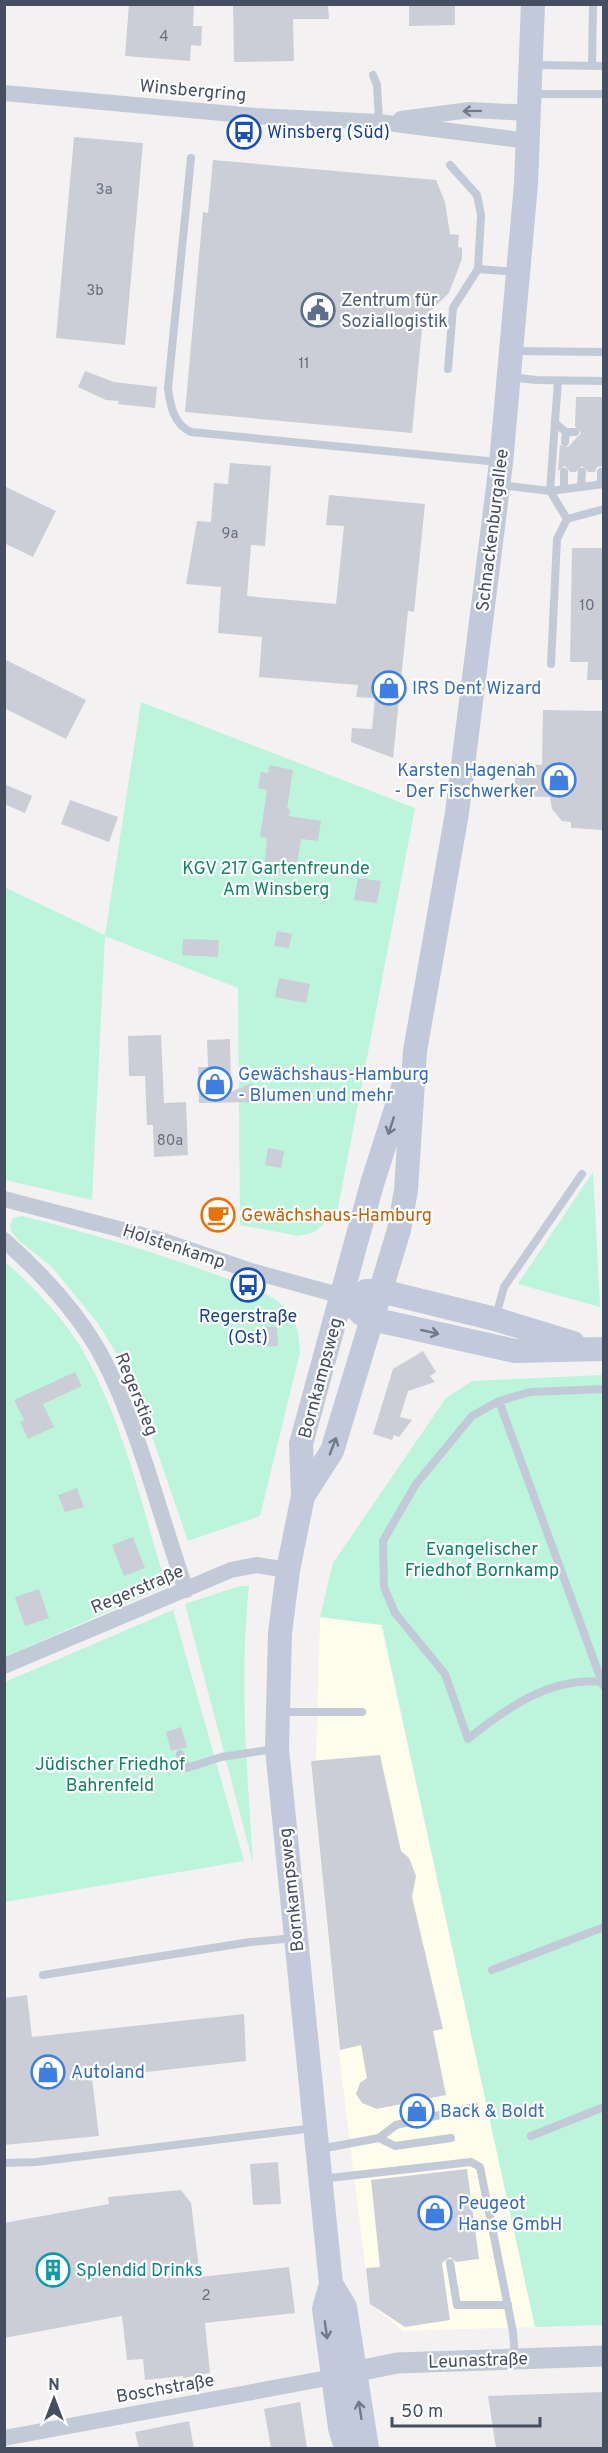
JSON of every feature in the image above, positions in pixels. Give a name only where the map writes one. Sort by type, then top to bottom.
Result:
[{"type":"main road","name":"Schnackenburgallee","points":[[381,1291],[399,1230],[406,1190],[415,1051],[457,813],[500,474],[529,141],[533,4]]},
{"type":"main road","name":"Schnackenburgallee","points":[[342,1296],[372,1184],[415,1051]]},
{"type":"main road","name":"Holstenkamp","points":[[342,1296],[381,1291],[495,1319],[598,1349]]},
{"type":"main road","name":"Bornkampsweg","points":[[303,1496],[332,1451],[381,1291]]},
{"type":"main road","name":"Holstenkamp","points":[[342,1296],[362,1314],[372,1319],[515,1351],[598,1349]]},
{"type":"main road","name":"Bornkampsweg","points":[[342,1296],[301,1444],[303,1496],[288,1570],[280,1633],[276,1712],[277,1749],[331,2284],[345,2307],[340,2428],[346,2448]]},
{"type":"main road","name":"Bornkampsweg","points":[[343,2374],[367,2448]]},
{"type":"street","name":"Winsbergring","points":[[4,93],[255,116],[379,122],[529,141]]},
{"type":"street","name":"Winsbergring","points":[[379,122],[531,104]]},
{"type":"street","name":"Holstenkamp","points":[[4,1199],[161,1240],[251,1271],[342,1296]]},
{"type":"street","name":"Regerstieg","points":[[4,1240],[39,1271],[68,1306],[95,1345],[108,1370],[137,1443],[186,1590]]},
{"type":"street","name":"Regerstraße","points":[[4,1666],[231,1570],[256,1565],[288,1570]]},
{"type":"street","name":"Leunastraße","points":[[343,2374],[397,2363],[603,2356]]},
{"type":"street","name":"Boschstraße","points":[[4,2438],[343,2374]]},
{"type":"lane","points":[[592,66],[593,4]]},
{"type":"lane","points":[[532,65],[603,66]]},
{"type":"lane","points":[[373,75],[377,85],[379,122]]},
{"type":"lane","points":[[531,104],[603,94]]},
{"type":"lane","points":[[191,158],[168,388],[170,406],[182,429],[500,474],[550,491],[602,484],[601,472]]},
{"type":"lane","points":[[448,369],[453,308],[478,269],[481,215],[477,195],[450,165]]},
{"type":"lane","points":[[478,269],[519,272]]},
{"type":"lane","points":[[512,351],[603,352]]},
{"type":"lane","points":[[510,377],[558,381],[603,381]]},
{"type":"lane","points":[[558,381],[550,491],[567,519]]},
{"type":"lane","points":[[555,423],[570,432],[565,442]]},
{"type":"lane","points":[[564,472],[564,489]]},
{"type":"lane","points":[[581,487],[582,472]]},
{"type":"lane","points":[[551,664],[557,539],[567,519],[603,509]]},
{"type":"lane","points":[[495,1319],[504,1287],[582,1174]]},
{"type":"lane","points":[[499,1401],[603,1684],[572,1684],[534,1693],[496,1716],[468,1739],[445,1674],[395,1613],[384,1587],[383,1541],[403,1505],[429,1467],[472,1416],[499,1401],[530,1392],[603,1389]]},
{"type":"lane","points":[[276,1712],[362,1712]]},
{"type":"lane","points":[[180,1754],[188,1768],[221,1757],[277,1749]]},
{"type":"lane","points":[[492,1970],[603,1927]]},
{"type":"lane","points":[[42,1975],[296,1938]]},
{"type":"lane","points":[[4,2163],[315,2139],[342,2147],[352,2142],[379,2138],[396,2125],[475,2107]]},
{"type":"lane","points":[[531,2136],[603,2107]]},
{"type":"lane","points":[[379,2138],[395,2146],[451,2138]]},
{"type":"lane","points":[[319,2179],[471,2162],[480,2167],[508,2305],[515,2359]]},
{"type":"lane","points":[[450,2263],[457,2305],[508,2305]]},
{"type":"shaded area","points":[[320,1617],[381,1625],[535,2327],[403,2331],[370,2304],[342,2079],[311,1761],[316,1760]]},
{"type":"green space","name":"KGV 217 Gartenfreunde Am Winsberg","points":[[141,702],[415,808],[337,1213],[314,1232],[299,1236],[240,1225],[238,988],[105,936],[92,1200],[5,1180],[4,887],[105,935]]},
{"type":"green space","points":[[593,1172],[600,1307],[518,1284]]},
{"type":"green space","points":[[22,1216],[127,1245],[205,1271],[253,1288],[281,1303],[287,1309],[297,1329],[300,1352],[260,1516],[188,1541],[132,1378],[97,1322],[51,1266],[19,1241],[11,1231],[10,1225],[13,1218]]},
{"type":"green space","points":[[4,1261],[55,1312],[80,1346],[95,1374],[120,1433],[166,1586],[5,1657]]},
{"type":"green space","name":"Evangelischer Friedhof Bornkamp","points":[[603,1375],[603,2325],[535,2327],[382,1625],[320,1617],[333,1563],[446,1398],[472,1381]]},
{"type":"green space","points":[[240,1586],[249,1586],[244,1690],[253,1863],[185,1604]]},
{"type":"green space","name":"Jüdischer Friedhof Bahrenfeld","points":[[173,1610],[244,1861],[5,1902],[5,1682]]},
{"type":"building","points":[[129,4],[194,4],[193,26],[202,26],[201,46],[191,45],[190,61],[125,56]]},
{"type":"building","points":[[233,4],[328,4],[329,19],[293,19],[294,61],[234,62]]},
{"type":"building","points":[[409,4],[455,4],[455,25],[409,26]]},
{"type":"building","points":[[74,137],[143,143],[125,345],[56,338]]},
{"type":"building","points":[[213,160],[436,180],[445,202],[450,234],[459,235],[458,247],[462,248],[462,259],[449,293],[423,318],[412,433],[185,412],[203,212],[208,213]]},
{"type":"building","points":[[85,371],[114,382],[157,387],[155,408],[118,404],[119,401],[106,400],[78,387]]},
{"type":"building","points":[[576,397],[603,397],[603,466],[597,467],[595,472],[588,472],[582,466],[576,472],[570,472],[565,466],[558,471],[560,445],[568,447],[581,433],[575,426]]},
{"type":"building","points":[[230,463],[271,466],[265,546],[251,545],[247,596],[336,604],[344,526],[326,525],[329,495],[425,504],[414,612],[408,611],[393,758],[351,742],[352,728],[372,729],[375,698],[356,697],[358,685],[259,677],[262,637],[218,633],[221,587],[186,584],[197,521],[211,522],[214,483],[228,484]]},
{"type":"building","points":[[4,486],[56,511],[33,557],[4,543]]},
{"type":"building","points":[[572,548],[603,548],[603,680],[587,680],[588,662],[570,662]]},
{"type":"building","points":[[4,659],[86,700],[66,739],[4,708]]},
{"type":"building","name":"Karsten Hagenah - Der Fischwerker","points":[[543,710],[603,711],[603,830],[571,828],[571,822],[562,821],[552,809],[550,797],[515,796],[515,764],[542,765]]},
{"type":"building","points":[[269,765],[293,770],[287,809],[290,809],[289,816],[321,821],[318,841],[301,839],[295,876],[264,870],[267,838],[260,837],[267,790],[258,788],[261,772],[268,773]]},
{"type":"building","points":[[4,784],[32,796],[25,813],[4,804]]},
{"type":"building","points":[[70,800],[118,817],[109,842],[61,824]]},
{"type":"building","points":[[358,878],[381,881],[377,903],[354,900]]},
{"type":"building","points":[[277,931],[292,934],[289,948],[274,946]]},
{"type":"building","points":[[183,939],[219,940],[218,957],[182,955]]},
{"type":"building","points":[[279,978],[310,984],[306,1003],[275,997]]},
{"type":"building","points":[[161,1035],[164,1103],[186,1102],[188,1155],[154,1157],[153,1125],[147,1125],[145,1076],[129,1076],[128,1036]]},
{"type":"building","name":"Gewächshaus-Hamburg - Blumen und mehr","points":[[230,1039],[231,1092],[252,1083],[260,1102],[199,1103],[198,1067],[208,1067],[207,1040]]},
{"type":"building","points":[[268,1148],[284,1151],[281,1168],[265,1165]]},
{"type":"building","points":[[257,1327],[277,1327],[278,1346],[257,1347]]},
{"type":"building","points":[[423,1351],[436,1372],[430,1376],[435,1382],[408,1391],[400,1417],[412,1420],[399,1437],[394,1435],[392,1440],[373,1434],[393,1369]]},
{"type":"building","points":[[75,1372],[82,1386],[43,1404],[54,1427],[28,1439],[20,1422],[24,1420],[14,1400]]},
{"type":"building","points":[[77,1488],[84,1507],[65,1512],[58,1495]]},
{"type":"building","points":[[133,1537],[145,1568],[124,1576],[112,1545]]},
{"type":"building","points":[[39,1589],[49,1618],[25,1626],[15,1597]]},
{"type":"building","points":[[181,1727],[187,1747],[171,1751],[166,1732]]},
{"type":"building","points":[[380,1755],[401,1851],[409,1858],[416,1876],[412,1897],[443,2029],[433,2031],[446,2095],[377,2109],[362,2103],[356,2094],[360,2083],[367,2078],[361,2045],[340,2050],[311,1761]]},
{"type":"building","name":"Autoland","points":[[27,1995],[32,2037],[244,2014],[246,2061],[92,2078],[99,2136],[4,2145],[4,1998]]},
{"type":"building","points":[[278,2162],[281,2204],[253,2205],[250,2164]]},
{"type":"building","points":[[467,2169],[479,2259],[456,2262],[450,2257],[442,2263],[450,2320],[405,2327],[370,2304],[366,2268],[380,2267],[371,2180]]},
{"type":"building","points":[[181,2190],[191,2203],[200,2277],[289,2267],[295,2313],[205,2323],[210,2373],[183,2378],[183,2376],[145,2380],[143,2359],[127,2360],[122,2316],[4,2338],[4,2223],[109,2204],[108,2197]]},
{"type":"building","points":[[603,2392],[603,2448],[496,2448],[488,2396]]},
{"type":"building","points":[[300,2402],[307,2448],[271,2448],[264,2409]]},
{"type":"building","points":[[189,2421],[194,2448],[139,2448],[135,2432]]},
{"type":"place","name":"Winsberg (Süd)","points":[[244,132]]},
{"type":"place","name":"Zentrum für Soziallogistik","points":[[318,310]]},
{"type":"place","name":"IRS Dent Wizard","points":[[389,688]]},
{"type":"place","name":"Karsten Hagenah - Der Fischwerker","points":[[559,780]]},
{"type":"place","name":"Gewächshaus-Hamburg - Blumen und mehr","points":[[215,1084]]},
{"type":"place","name":"Gewächshaus-Hamburg","points":[[218,1215]]},
{"type":"place","name":"Regerstraße (Ost)","points":[[248,1285]]},
{"type":"place","name":"Autoland","points":[[48,2072]]},
{"type":"place","name":"Back & Boldt","points":[[417,2111]]},
{"type":"place","name":"Peugeot Hanse GmbH","points":[[435,2213]]},
{"type":"place","name":"Splendid Drinks","points":[[53,2270]]}]
